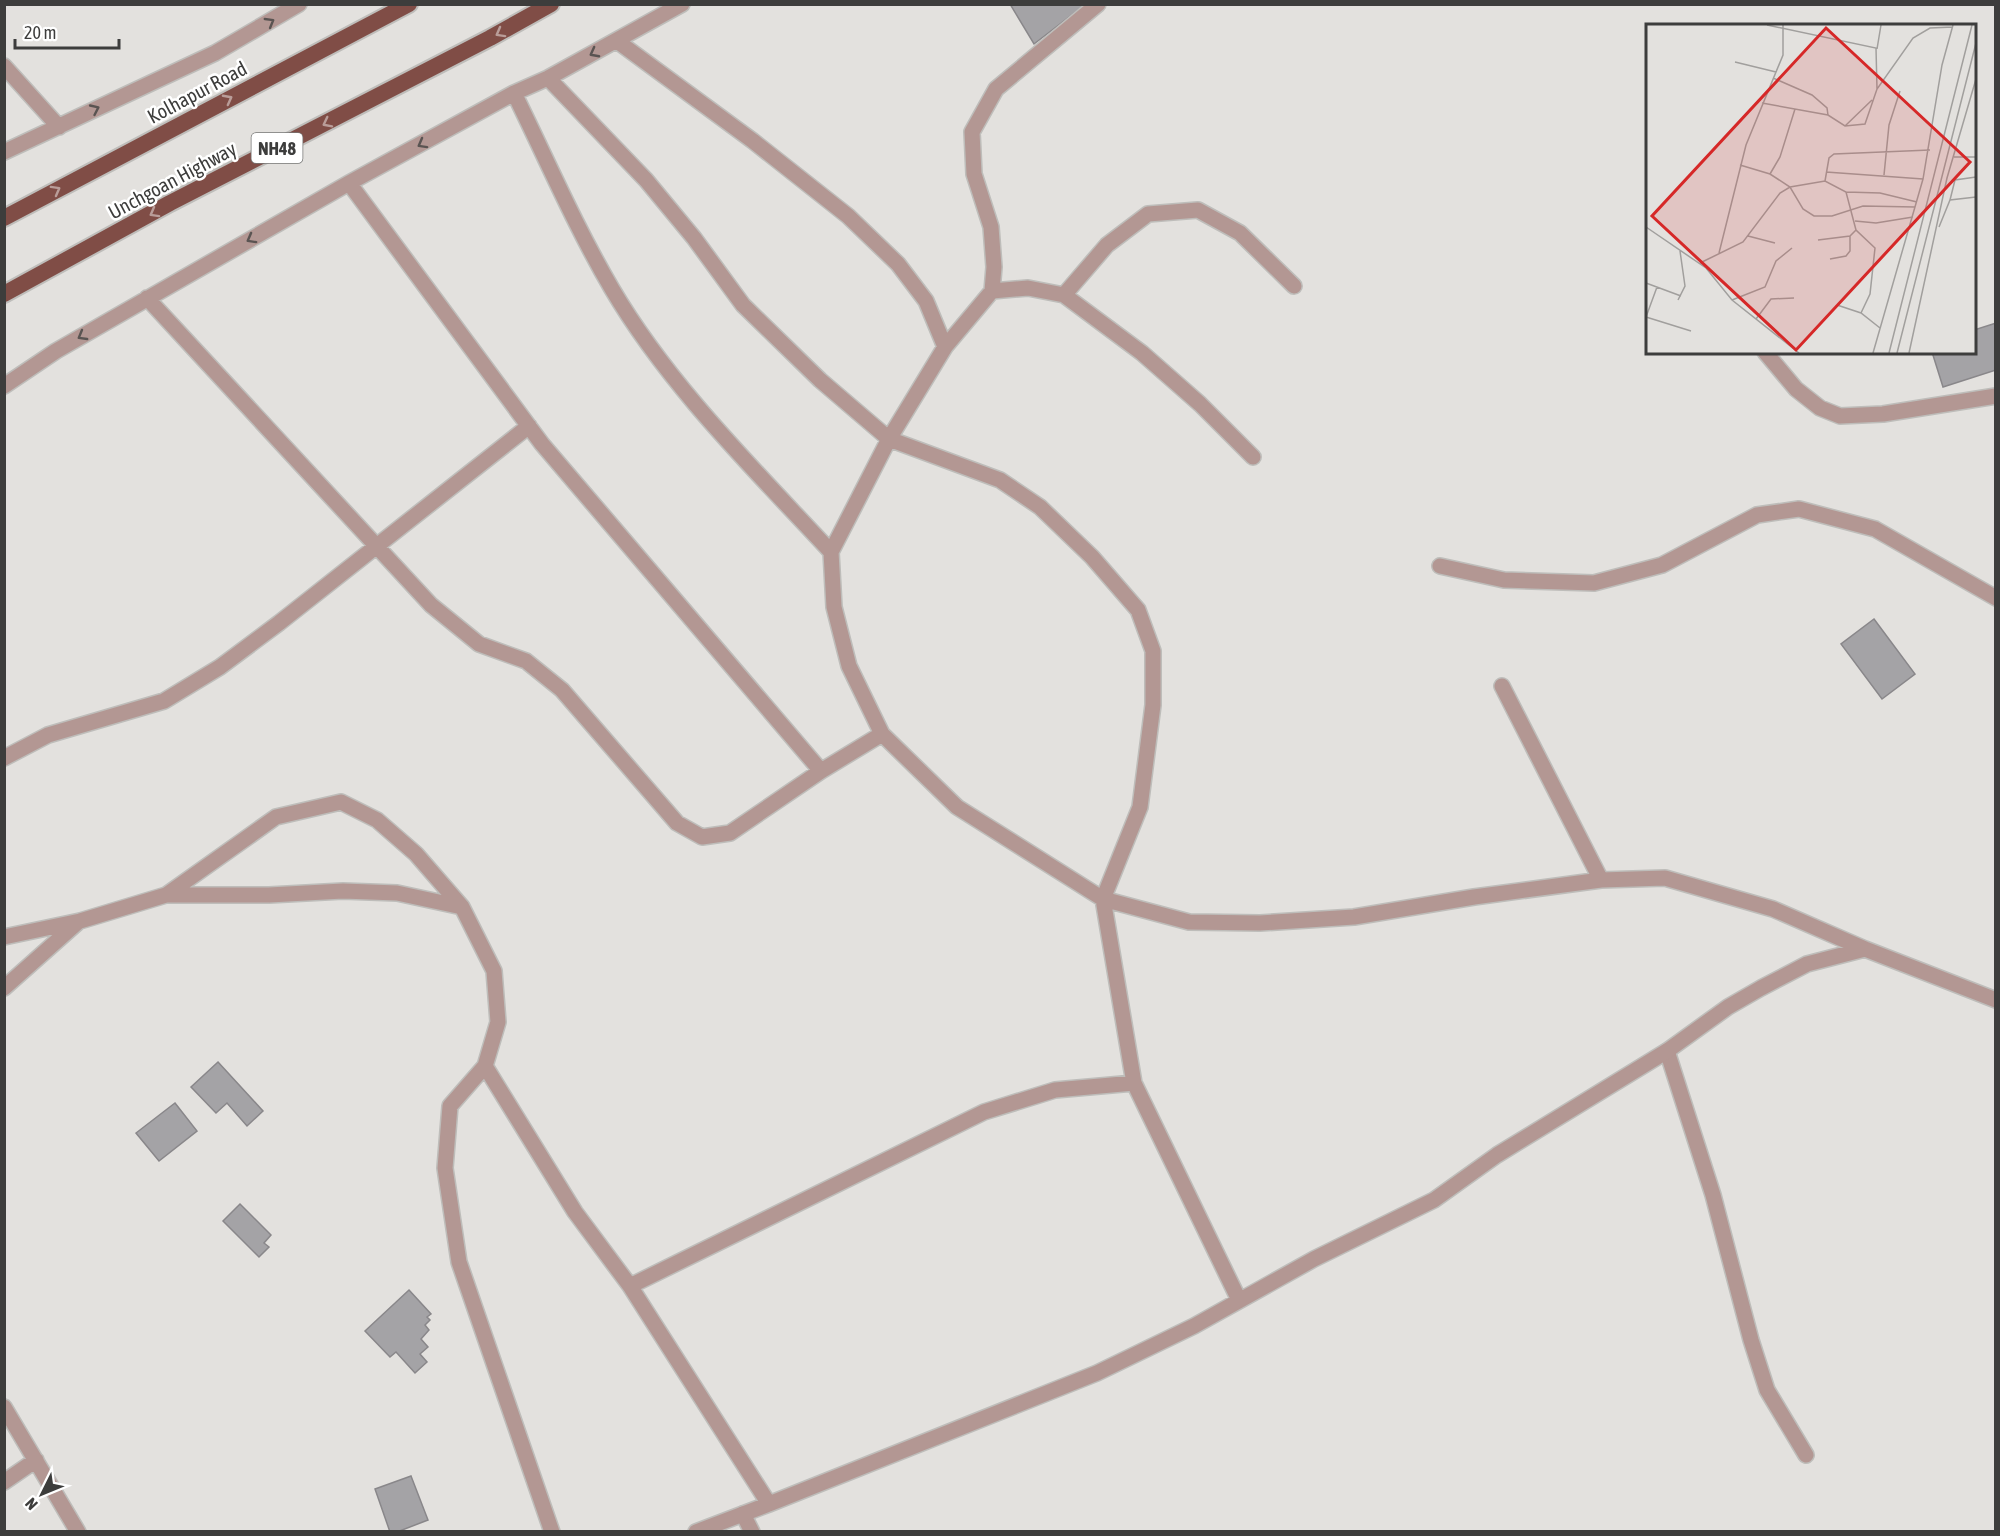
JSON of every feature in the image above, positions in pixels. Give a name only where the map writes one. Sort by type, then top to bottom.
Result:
[{"type":"highway","name":"Kolhapur Road","points":[[4,218],[409,4]]},
{"type":"highway","name":"Unchgoan Highway","points":[[4,294],[170,203],[490,38],[551,4]]},
{"type":"street","points":[[4,152],[215,53],[299,4]]},
{"type":"street","points":[[4,386],[56,351],[349,183],[514,93],[548,78],[617,41],[682,4]]},
{"type":"street","points":[[1098,4],[996,89],[972,132],[974,174],[991,227],[994,267],[992,291],[945,347],[889,440],[831,552],[834,607],[849,666],[882,734],[957,807],[1103,899],[1189,921],[1260,924],[1384,914],[1474,897],[1601,880],[1665,878],[1773,909],[1865,949],[1995,1000]]},
{"type":"street","points":[[617,41],[753,141],[848,216],[898,264],[926,301],[945,347]]},
{"type":"street","points":[[4,66],[59,126]]},
{"type":"street","points":[[548,78],[646,180],[694,238],[743,305],[820,380],[889,440],[1000,480],[1040,507],[1092,557],[1138,610],[1153,651],[1153,705],[1140,807],[1103,899],[1134,1083],[1239,1300]]},
{"type":"street","points":[[514,93],[612,289],[657,355],[738,455],[831,552]]},
{"type":"street","points":[[349,183],[529,426],[821,771]]},
{"type":"street","points":[[1064,295],[1107,245],[1148,214],[1198,210],[1240,233],[1294,286]]},
{"type":"street","points":[[992,291],[1028,288],[1064,295],[1142,353],[1200,404],[1252,457]]},
{"type":"street","points":[[147,298],[431,605],[479,644],[526,661],[562,690],[677,823],[702,837],[730,833],[821,771],[882,734]]},
{"type":"street","points":[[1767,354],[1796,389],[1820,408],[1840,416],[1883,414],[1995,396]]},
{"type":"street","points":[[4,758],[48,735],[164,701],[220,667],[529,426]]},
{"type":"street","points":[[1440,566],[1504,580],[1594,583],[1662,565],[1757,515],[1800,509],[1875,529],[1995,598]]},
{"type":"street","points":[[1502,686],[1601,880]]},
{"type":"street","points":[[166,895],[276,817],[341,802],[377,820],[416,854],[462,907],[494,971],[498,1022],[485,1066],[450,1106],[445,1168],[459,1263],[552,1532]]},
{"type":"street","points":[[4,937],[80,921],[166,895],[375,892],[397,893],[462,907]]},
{"type":"street","points":[[4,988],[80,921]]},
{"type":"street","points":[[696,1532],[1097,1373],[1194,1326],[1314,1259],[1434,1200],[1497,1155],[1667,1051],[1728,1007],[1779,978],[1807,964],[1865,949]]},
{"type":"street","points":[[1667,1051],[1713,1195],[1751,1340],[1767,1390],[1806,1455]]},
{"type":"street","points":[[485,1066],[575,1212],[630,1286],[769,1504]]},
{"type":"street","points":[[630,1286],[984,1112],[1055,1090],[1134,1083]]},
{"type":"street","points":[[4,1407],[78,1532]]},
{"type":"street","points":[[4,1482],[36,1460]]},
{"type":"street","points":[[743,1514],[752,1532]]},
{"type":"building","points":[[1010,4],[1086,4],[1034,44]]},
{"type":"building","points":[[1996,323],[1996,370],[1943,387],[1933,354],[1976,354],[1976,329]]},
{"type":"building","points":[[1874,619],[1915,674],[1882,699],[1841,644]]},
{"type":"building","points":[[218,1062],[263,1111],[247,1126],[227,1103],[216,1113],[191,1087]]},
{"type":"building","points":[[175,1103],[197,1131],[159,1161],[136,1133]]},
{"type":"building","points":[[240,1204],[271,1235],[264,1243],[269,1247],[259,1257],[223,1221]]},
{"type":"building","points":[[409,1290],[431,1314],[427,1317],[430,1320],[425,1325],[429,1330],[421,1339],[428,1347],[420,1354],[427,1362],[415,1373],[396,1352],[390,1357],[365,1331]]},
{"type":"building","points":[[411,1476],[428,1520],[397,1532],[390,1532],[375,1489]]}]
